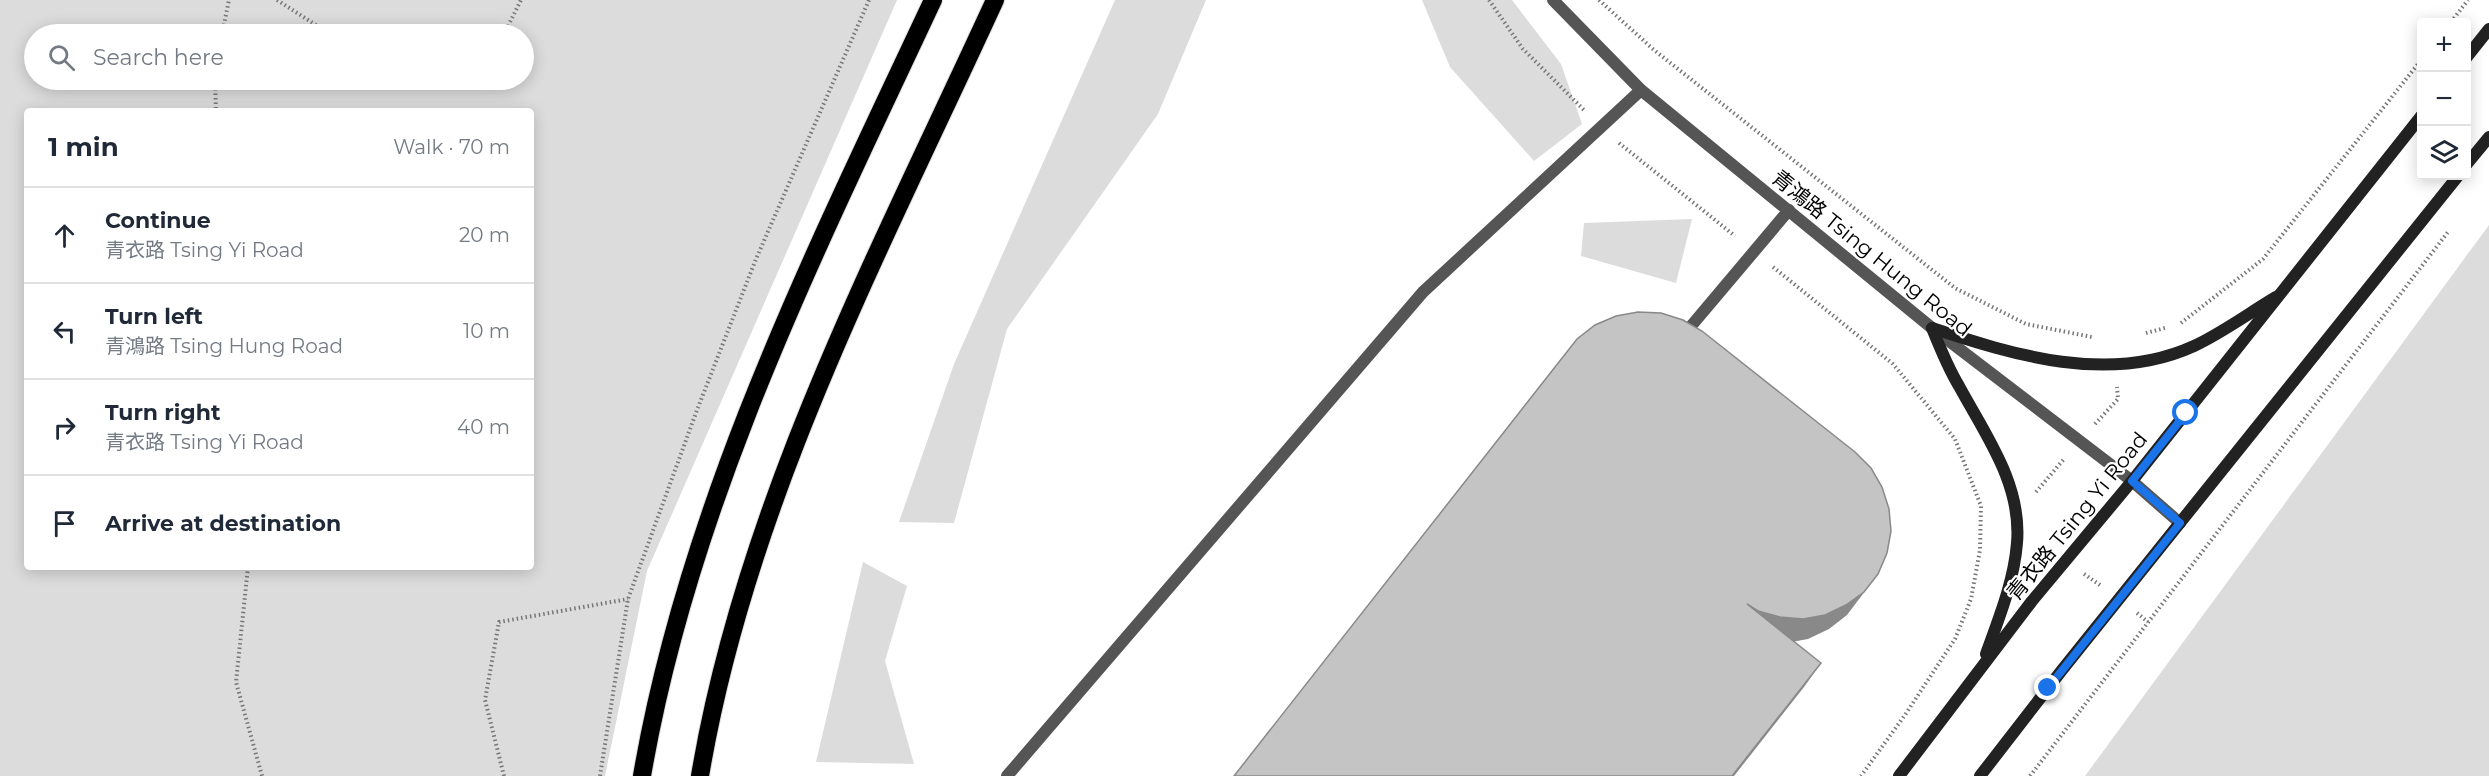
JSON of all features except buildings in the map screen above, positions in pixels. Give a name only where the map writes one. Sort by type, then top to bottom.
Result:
[{"type":"highway","points":[[700,776],[726,658],[747,581],[773,502],[806,417],[858,297],[995,0]]},
{"type":"highway","points":[[642,776],[675,628],[725,470],[815,252],[933,1]]},
{"type":"main road","points":[[2471,52],[2489,29]]},
{"type":"main road","name":"青衣路 Tsing Yi Road","points":[[1899,776],[1983,663],[2132,481],[2417,120]]},
{"type":"main road","points":[[2471,159],[2489,137]]},
{"type":"main road","points":[[1980,776],[2118,599],[2455,180]]},
{"type":"main road","points":[[1932,328],[1991,348],[2033,357],[2075,364],[2115,364],[2167,355],[2194,346],[2282,293]]},
{"type":"main road","points":[[1932,328],[1960,388],[2000,459],[2011,486],[2015,510],[2017,541],[2013,572],[1983,663]]},
{"type":"street","name":"青鴻路 Tsing Hung Road","points":[[1553,0],[1641,90],[1932,328],[2132,481],[2180,523]]},
{"type":"street","points":[[1007,776],[1422,292],[1641,90]]},
{"type":"street","points":[[1676,344],[1789,210]]},
{"type":"path","points":[[224,24],[229,0]]},
{"type":"path","points":[[277,0],[314,24]]},
{"type":"path","points":[[509,24],[521,0]]},
{"type":"path","points":[[600,776],[628,599],[697,410],[756,258],[869,0]]},
{"type":"path","points":[[1599,0],[1654,50],[1955,288],[2026,324],[2102,339]]},
{"type":"path","points":[[2454,18],[2468,0]]},
{"type":"path","points":[[2180,324],[2263,259],[2417,64]]},
{"type":"path","points":[[215,90],[216,108]]},
{"type":"path","points":[[2030,776],[2452,226]]},
{"type":"path","points":[[2135,336],[2169,327]]},
{"type":"path","points":[[1861,776],[1955,639],[1971,599],[1980,550],[1981,506]]},
{"type":"path","points":[[2066,560],[2148,622]]},
{"type":"path","points":[[248,570],[236,682],[262,776]]},
{"type":"path","points":[[504,776],[485,700],[499,622],[628,599]]},
{"type":"shaded area","points":[[0,0],[897,0],[647,571],[605,776],[0,776]]},
{"type":"shaded area","points":[[1115,0],[1206,0],[1158,114],[1007,329],[954,523],[899,522],[954,364]]},
{"type":"shaded area","points":[[1422,0],[1512,0],[1561,64],[1582,124],[1534,161],[1450,67]]},
{"type":"shaded area","points":[[1692,219],[1676,283],[1581,256],[1584,223]]},
{"type":"shaded area","points":[[2489,225],[2489,776],[2085,776]]},
{"type":"shaded area","points":[[863,562],[907,586],[885,661],[914,764],[816,762]]},
{"type":"route","points":[[2048,688],[2180,523],[2132,481],[2186,413]]}]
